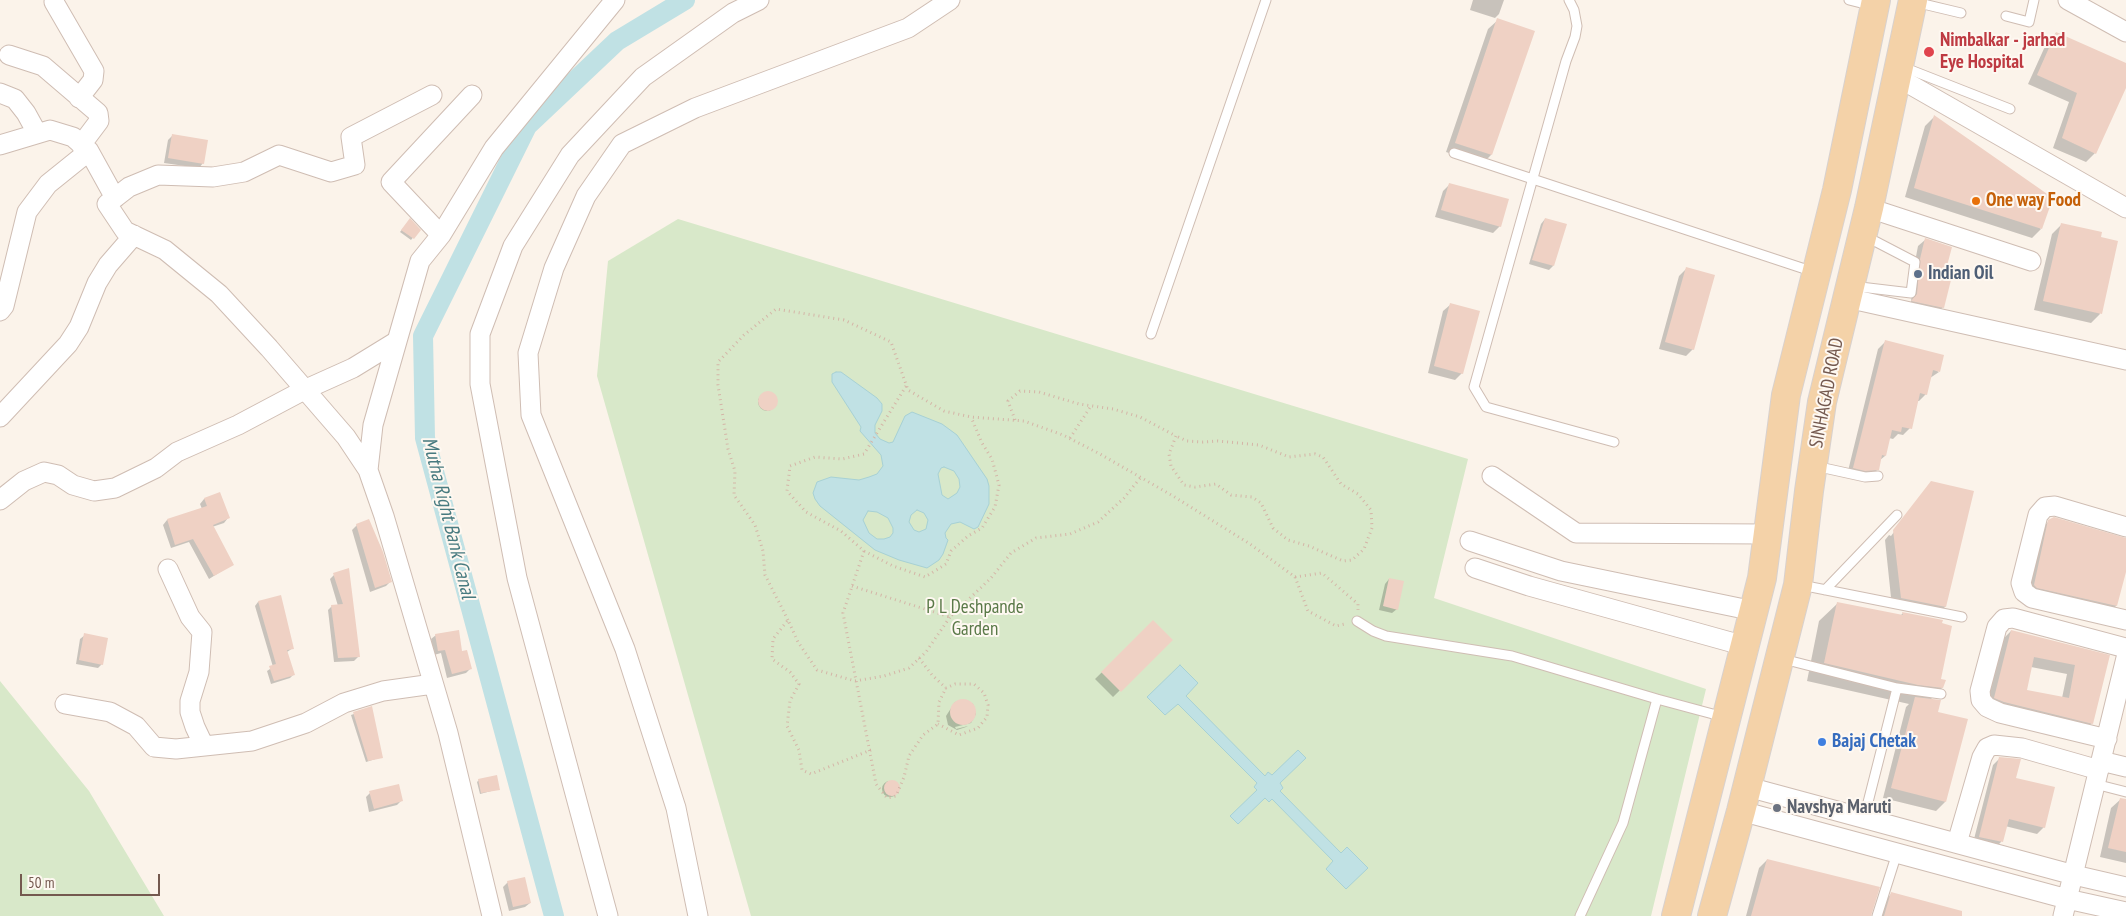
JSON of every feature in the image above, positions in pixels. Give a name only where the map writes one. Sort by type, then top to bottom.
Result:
[{"type":"main road","name":"SINHAGAD ROAD","points":[[1712,916],[1745,799],[1798,585],[1812,466],[1822,402],[1863,235],[1912,1]]},
{"type":"main road","name":"SINHAGAD ROAD","points":[[1676,916],[1710,789],[1762,578],[1786,395],[1837,190],[1866,2]]},
{"type":"main road","points":[[1710,789],[1745,799]]},
{"type":"street","points":[[608,916],[517,578],[480,384],[480,334],[513,246],[570,155],[643,77],[733,13],[759,0]]},
{"type":"street","points":[[698,916],[676,808],[626,649],[531,415],[528,353],[554,268],[586,196],[622,144],[695,108],[908,28],[950,0]]},
{"type":"street","points":[[2068,0],[2126,32]]},
{"type":"street","points":[[54,2],[94,71],[93,80],[79,98]]},
{"type":"street","points":[[368,470],[373,425],[420,261],[440,235],[494,148],[611,2]]},
{"type":"street","points":[[0,312],[4,306],[27,212],[48,184],[85,148],[99,121],[98,113],[43,66],[10,55]]},
{"type":"street","points":[[1898,71],[2126,208]]},
{"type":"street","points":[[0,94],[14,99],[26,113],[37,133]]},
{"type":"street","points":[[440,235],[391,182],[472,94]]},
{"type":"street","points":[[432,95],[351,137],[355,165],[331,172],[279,155],[244,172],[213,177],[158,176],[129,188],[107,204],[125,231],[165,250],[219,294],[269,348],[346,437],[368,470],[384,516],[448,733],[492,916]]},
{"type":"street","points":[[0,145],[50,130],[73,137],[85,148],[115,198]]},
{"type":"street","points":[[1869,208],[2030,261]]},
{"type":"street","points":[[0,417],[68,344],[79,327],[97,283],[108,266],[134,235]]},
{"type":"street","points":[[1849,292],[2126,360]]},
{"type":"street","points":[[0,500],[24,481],[44,472],[58,475],[73,486],[94,491],[115,488],[156,468],[177,452],[238,425],[304,390],[353,368],[397,341]]},
{"type":"street","points":[[1492,476],[1576,533],[1767,534]]},
{"type":"street","points":[[2125,614],[2032,598],[2024,592],[2021,583],[2038,515],[2045,507],[2054,506],[2126,527]]},
{"type":"street","points":[[1470,541],[1561,571],[1754,611]]},
{"type":"street","points":[[168,568],[190,617],[202,632],[199,672],[190,701],[190,712],[204,746]]},
{"type":"street","points":[[1475,568],[1529,586],[1745,646]]},
{"type":"street","points":[[2106,739],[2000,713],[1987,707],[1981,700],[1980,691],[1997,627],[2004,619],[2020,620],[2126,648]]},
{"type":"street","points":[[2065,908],[2125,665]]},
{"type":"street","points":[[65,704],[110,712],[136,726],[154,747],[176,749],[252,742],[306,723],[344,703],[383,691],[433,684]]},
{"type":"street","points":[[1957,843],[1982,757],[1987,748],[1994,745],[2022,748],[2099,772],[2126,767]]},
{"type":"street","points":[[1745,799],[1864,818],[2074,875],[2126,887]]},
{"type":"street","points":[[1745,799],[2065,908],[2126,912]]},
{"type":"lane","points":[[1151,334],[1266,0]]},
{"type":"lane","points":[[1569,0],[1574,10],[1577,26],[1575,37],[1566,61],[1474,387],[1486,407],[1614,442]]},
{"type":"lane","points":[[2006,16],[2029,22],[2034,0]]},
{"type":"lane","points":[[1912,1],[1961,13]]},
{"type":"lane","points":[[1898,71],[2010,108]]},
{"type":"lane","points":[[1454,153],[1816,273]]},
{"type":"lane","points":[[1849,292],[1911,293],[1915,262],[1863,235]]},
{"type":"lane","points":[[1812,466],[1865,477],[1878,476]]},
{"type":"lane","points":[[1825,590],[1897,515]]},
{"type":"lane","points":[[1798,585],[1962,618]]},
{"type":"lane","points":[[1357,621],[1373,631],[1386,636],[1512,656],[1728,718]]},
{"type":"lane","points":[[1780,658],[1898,688],[1941,694]]},
{"type":"lane","points":[[1864,818],[1898,688]]},
{"type":"lane","points":[[1580,916],[1623,823],[1657,699]]},
{"type":"lane","points":[[2099,772],[2126,792]]},
{"type":"lane","points":[[1877,916],[1897,852]]},
{"type":"path","points":[[1141,477],[1124,498],[1098,522],[1070,534],[1036,538],[1010,553],[991,578],[950,617],[926,652],[910,668],[884,676],[855,681],[817,670],[798,642],[765,575],[763,550],[755,525],[734,495],[736,471],[728,449],[722,418],[718,384],[718,362],[744,335],[776,309],[844,320],[891,342],[908,390],[944,410],[971,417],[1024,421],[1070,438],[1141,477],[1250,544],[1295,577],[1308,611],[1336,626],[1357,621],[1358,604],[1322,573],[1295,577]]},
{"type":"path","points":[[906,385],[864,454],[842,459],[816,457],[790,466],[787,491],[806,512],[841,531],[864,551],[893,566],[925,576],[946,564],[950,551],[968,536],[982,528],[995,507],[999,485],[992,459],[982,443],[971,417]]},
{"type":"path","points":[[1015,420],[1008,401],[1020,391],[1040,392],[1091,406],[1140,416],[1186,441],[1218,441],[1259,445],[1289,458],[1315,454],[1323,457],[1341,484],[1358,494],[1372,510],[1372,528],[1364,549],[1352,560],[1343,561],[1309,546],[1288,540],[1273,528],[1261,503],[1252,497],[1231,495],[1216,484],[1195,487],[1184,485],[1171,466],[1169,454],[1176,436]]},
{"type":"path","points":[[1070,438],[1091,406]]},
{"type":"path","points":[[864,551],[842,613],[871,750],[876,784],[887,798],[896,796],[904,777],[908,756],[923,735],[938,724],[940,702],[946,688],[955,684],[974,684],[984,693],[988,705],[986,717],[978,728],[959,734],[938,724]]},
{"type":"path","points":[[852,586],[950,617]]},
{"type":"path","points":[[788,620],[773,639],[772,659],[790,672],[799,684],[790,701],[787,726],[799,750],[802,770],[810,774],[871,750]]},
{"type":"path","points":[[919,658],[932,675],[946,688]]},
{"type":"green space","name":"P L Deshpande Garden","points":[[678,219],[1468,459],[1434,598],[1706,689],[1651,916],[751,916],[597,376],[608,261]]},
{"type":"green space","points":[[0,681],[89,791],[164,916],[0,916]]},
{"type":"water","points":[[841,372],[877,398],[882,404],[882,411],[875,425],[875,433],[880,439],[889,443],[893,442],[905,416],[912,412],[942,424],[957,435],[987,479],[989,504],[978,527],[974,529],[960,522],[951,524],[945,533],[948,540],[943,554],[939,560],[927,568],[899,560],[875,550],[820,506],[815,499],[813,493],[817,482],[831,477],[859,480],[877,474],[883,466],[881,455],[860,431],[861,427],[832,382],[832,374]],"holes":[[[944,467],[954,471],[959,479],[960,487],[957,493],[948,499],[942,495],[938,474],[941,468]],[[917,510],[924,513],[928,520],[926,529],[919,532],[914,530],[909,522],[911,515]],[[868,511],[877,512],[888,518],[893,528],[893,533],[890,537],[877,539],[869,533],[863,520]]]},
{"type":"water","points":[[1180,665],[1198,683],[1186,696],[1265,776],[1268,772],[1272,775],[1298,750],[1306,758],[1280,783],[1283,788],[1280,791],[1341,853],[1347,847],[1368,868],[1346,889],[1326,869],[1333,861],[1272,799],[1269,802],[1265,798],[1238,824],[1230,816],[1257,790],[1254,787],[1257,783],[1178,704],[1165,715],[1147,697]]},
{"type":"building","points":[[1497,18],[1535,31],[1492,155],[1455,143]]},
{"type":"building","points":[[2056,32],[2126,63],[2126,88],[2096,154],[2062,138],[2077,93],[2037,75]]},
{"type":"building","points":[[1934,115],[2053,198],[2042,229],[1914,188]]},
{"type":"building","points":[[172,134],[208,140],[204,164],[168,158]]},
{"type":"building","points":[[1449,183],[1509,199],[1501,227],[1441,210]]},
{"type":"building","points":[[410,218],[421,230],[414,239],[401,230]]},
{"type":"building","points":[[1545,218],[1567,224],[1554,266],[1532,260]]},
{"type":"building","points":[[2061,223],[2102,232],[2101,237],[2118,241],[2102,314],[2043,301]]},
{"type":"building","points":[[1925,238],[1952,247],[1944,277],[1951,280],[1944,308],[1911,301],[1917,294],[1920,259]]},
{"type":"building","points":[[1686,267],[1715,275],[1694,350],[1665,342]]},
{"type":"building","points":[[1450,303],[1480,311],[1463,374],[1434,366]]},
{"type":"building","points":[[1885,340],[1944,355],[1940,372],[1933,370],[1927,395],[1920,393],[1912,429],[1902,427],[1901,432],[1892,430],[1886,456],[1882,455],[1879,470],[1865,471],[1853,468]]},
{"type":"building","points":[[768,391],[775,394],[778,401],[775,408],[768,411],[761,408],[758,401],[761,394]]},
{"type":"building","points":[[1931,481],[1974,491],[1946,607],[1901,598],[1893,530]]},
{"type":"building","points":[[220,492],[230,518],[213,525],[234,565],[214,576],[193,539],[175,545],[167,519],[207,506],[204,498]]},
{"type":"building","points":[[2054,517],[2126,538],[2126,572],[2117,606],[2037,588],[2034,585],[2048,520]]},
{"type":"building","points":[[369,519],[383,552],[392,582],[375,588],[356,524]]},
{"type":"building","points":[[349,568],[360,657],[338,658],[331,605],[343,604],[333,573]]},
{"type":"building","points":[[1389,578],[1404,581],[1398,610],[1383,606]]},
{"type":"building","points":[[281,595],[294,649],[287,650],[295,675],[274,681],[269,666],[276,664],[258,601]]},
{"type":"building","points":[[1837,602],[1903,615],[1902,612],[1943,620],[1942,623],[1952,626],[1941,679],[1946,680],[1943,688],[1918,685],[1824,663]]},
{"type":"building","points":[[1153,620],[1173,640],[1121,692],[1101,672]]},
{"type":"building","points":[[459,630],[462,651],[467,650],[472,669],[452,674],[445,650],[438,651],[435,634]]},
{"type":"building","points":[[2011,630],[2110,655],[2093,724],[1994,698]],"holes":[[[2034,657],[2075,665],[2069,698],[2027,690]]]},
{"type":"building","points":[[84,633],[108,638],[103,665],[79,660]]},
{"type":"building","points":[[1915,697],[1941,700],[1938,712],[1968,719],[1946,802],[1891,788]]},
{"type":"building","points":[[963,699],[973,702],[976,712],[973,722],[963,725],[953,722],[950,712],[953,702]]},
{"type":"building","points":[[372,706],[383,758],[368,761],[353,712]]},
{"type":"building","points":[[1999,757],[2021,759],[2016,778],[2055,787],[2045,828],[2009,819],[2003,842],[1979,837]]},
{"type":"building","points":[[497,775],[500,790],[481,793],[478,779]]},
{"type":"building","points":[[892,780],[898,782],[900,788],[898,794],[892,796],[886,794],[884,788],[886,782]]},
{"type":"building","points":[[399,784],[403,801],[374,809],[369,791]]},
{"type":"building","points":[[2120,798],[2126,799],[2126,852],[2108,848]]},
{"type":"building","points":[[1767,859],[1880,887],[1871,916],[1751,916]]},
{"type":"building","points":[[525,877],[531,903],[513,907],[507,881]]},
{"type":"building","points":[[1891,892],[1962,911],[1962,916],[1884,916]]},
{"type":"waterway","name":"Mutha Right Bank Canal","points":[[554,916],[425,438],[423,336],[527,126],[617,41],[685,0]]},
{"type":"place","name":"Nimbalkar - jarhad Eye Hospital","points":[[1929,52]]},
{"type":"place","name":"One way Food","points":[[1976,201]]},
{"type":"place","name":"Indian Oil","points":[[1918,274]]},
{"type":"place","name":"Bajaj Chetak","points":[[1822,742]]},
{"type":"place","name":"Navshya Maruti","points":[[1777,808]]}]
